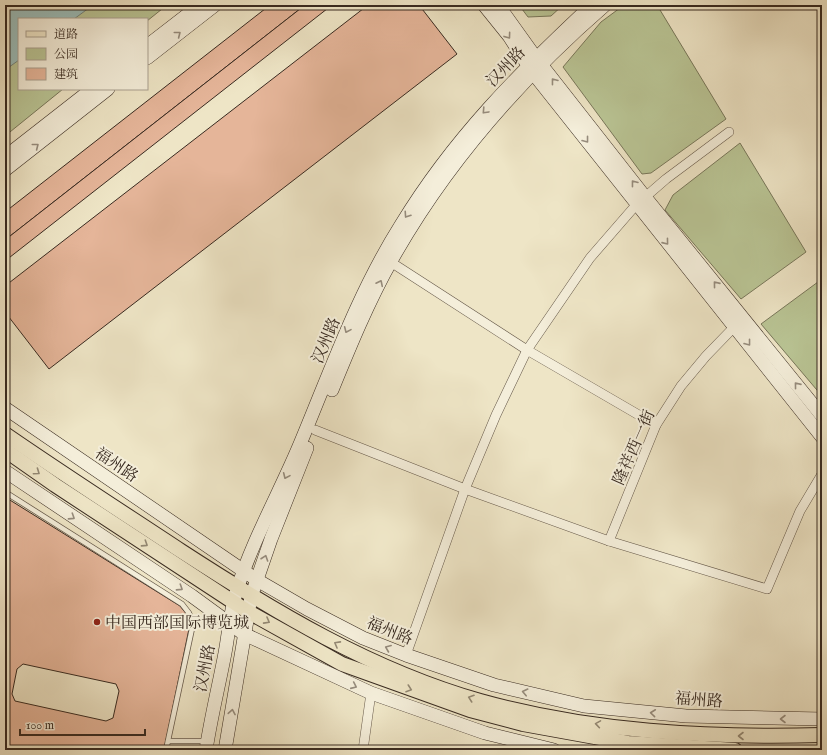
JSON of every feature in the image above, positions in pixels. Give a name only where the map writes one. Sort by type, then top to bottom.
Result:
[{"type":"main road","points":[[5,434],[251,597],[347,650],[412,677],[479,701],[559,718],[633,729],[673,733],[735,736],[822,736]]},
{"type":"main road","points":[[5,450],[247,611],[342,664],[470,710],[531,726],[628,743],[735,750]]},
{"type":"street","points":[[148,45],[200,5]]},
{"type":"street","points":[[148,57],[215,5]]},
{"type":"street","points":[[484,5],[534,65],[739,323],[822,437]]},
{"type":"street","points":[[498,5],[534,65]]},
{"type":"street","name":"汉州路","points":[[207,746],[233,602],[244,570],[300,445],[360,300],[454,163],[534,65],[592,5]]},
{"type":"street","name":"汉州路","points":[[534,65],[605,5]]},
{"type":"street","points":[[5,157],[91,90]]},
{"type":"street","points":[[5,170],[107,90]]},
{"type":"street","points":[[406,655],[465,489],[499,408],[527,350],[590,258],[641,201],[666,178],[729,132]]},
{"type":"street","points":[[386,260],[527,350],[656,425]]},
{"type":"street","name":"汉州路","points":[[225,750],[247,611],[251,597],[315,430],[386,260]]},
{"type":"street","points":[[739,323],[822,416]]},
{"type":"street","name":"隆祥西一街","points":[[609,541],[656,425],[681,386],[739,323]]},
{"type":"street","name":"福州路","points":[[5,408],[257,580],[307,609],[356,634],[406,655],[494,685],[584,706],[686,716],[822,719]]},
{"type":"street","points":[[315,430],[465,489],[609,541],[767,590],[800,511],[822,474]]},
{"type":"street","points":[[5,471],[192,596],[244,634],[370,693],[485,733],[554,750]]},
{"type":"street","points":[[363,750],[370,693]]},
{"type":"lane","points":[[5,492],[182,604],[190,613],[193,624],[166,750]]},
{"type":"lane","points":[[168,741],[207,746]]},
{"type":"green space","points":[[5,5],[167,5],[148,20],[148,18],[18,18],[18,90],[62,90],[5,136]]},
{"type":"green space","points":[[519,5],[563,5],[551,16],[528,17]]},
{"type":"green space","points":[[624,5],[657,5],[726,119],[651,173],[642,174],[563,67],[601,22]]},
{"type":"green space","points":[[740,143],[806,252],[741,299],[665,210],[673,195]]},
{"type":"green space","points":[[822,279],[822,396],[761,324]]},
{"type":"water","points":[[5,5],[93,5],[75,18],[18,18],[18,61],[5,70]]},
{"type":"building","points":[[270,5],[305,5],[5,240],[5,212]]},
{"type":"building","points":[[305,5],[332,5],[5,261],[5,240]]},
{"type":"building","points":[[368,5],[419,5],[457,54],[49,369],[5,312],[5,286]]},
{"type":"building","name":"中国西部国际博览城","points":[[5,497],[180,606],[188,616],[190,624],[164,750],[5,750]],"holes":[[[23,664],[116,684],[119,691],[113,718],[106,721],[15,701],[12,694],[17,669]]]},
{"type":"place","name":"中国西部国际博览城","points":[[97,622]]}]
